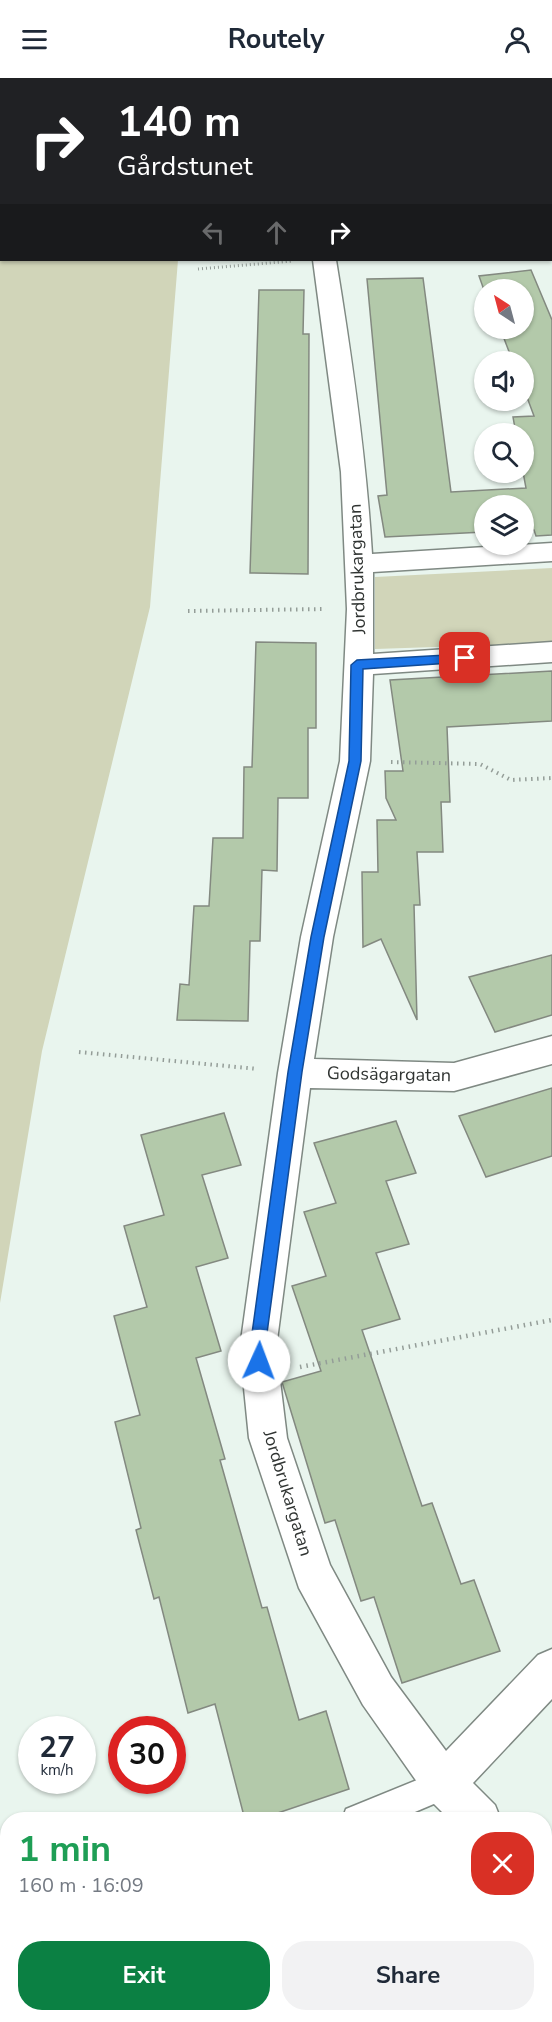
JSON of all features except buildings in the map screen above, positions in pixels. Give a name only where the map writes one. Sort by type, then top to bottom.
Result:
[{"type":"street","name":"Jordbrukargatan","points":[[313,261],[340,357],[354,472],[361,609],[355,761],[317,937],[295,1072],[258,1348],[268,1438],[314,1574],[377,1691],[444,1784],[472,1812]]},
{"type":"street","points":[[357,564],[552,552]]},
{"type":"street","points":[[357,665],[552,652]]},
{"type":"street","name":"Godsägargatan","points":[[295,1072],[453,1077],[552,1050]]},
{"type":"street","points":[[444,1784],[552,1669]]},
{"type":"lane","points":[[376,1812],[444,1784]]},
{"type":"path","points":[[198,269],[300,261]]},
{"type":"path","points":[[188,611],[361,609]]},
{"type":"path","points":[[355,761],[480,764],[511,780],[552,778]]},
{"type":"path","points":[[79,1052],[295,1072]]},
{"type":"path","points":[[261,1374],[552,1320]]},
{"type":"green space","points":[[0,261],[178,261],[150,607],[42,1051],[0,1303]]},
{"type":"green space","points":[[552,568],[552,643],[375,649],[375,577]]},
{"type":"route","points":[[259,1361],[258,1348],[295,1072],[317,937],[355,761],[357,665],[465,658]]}]
